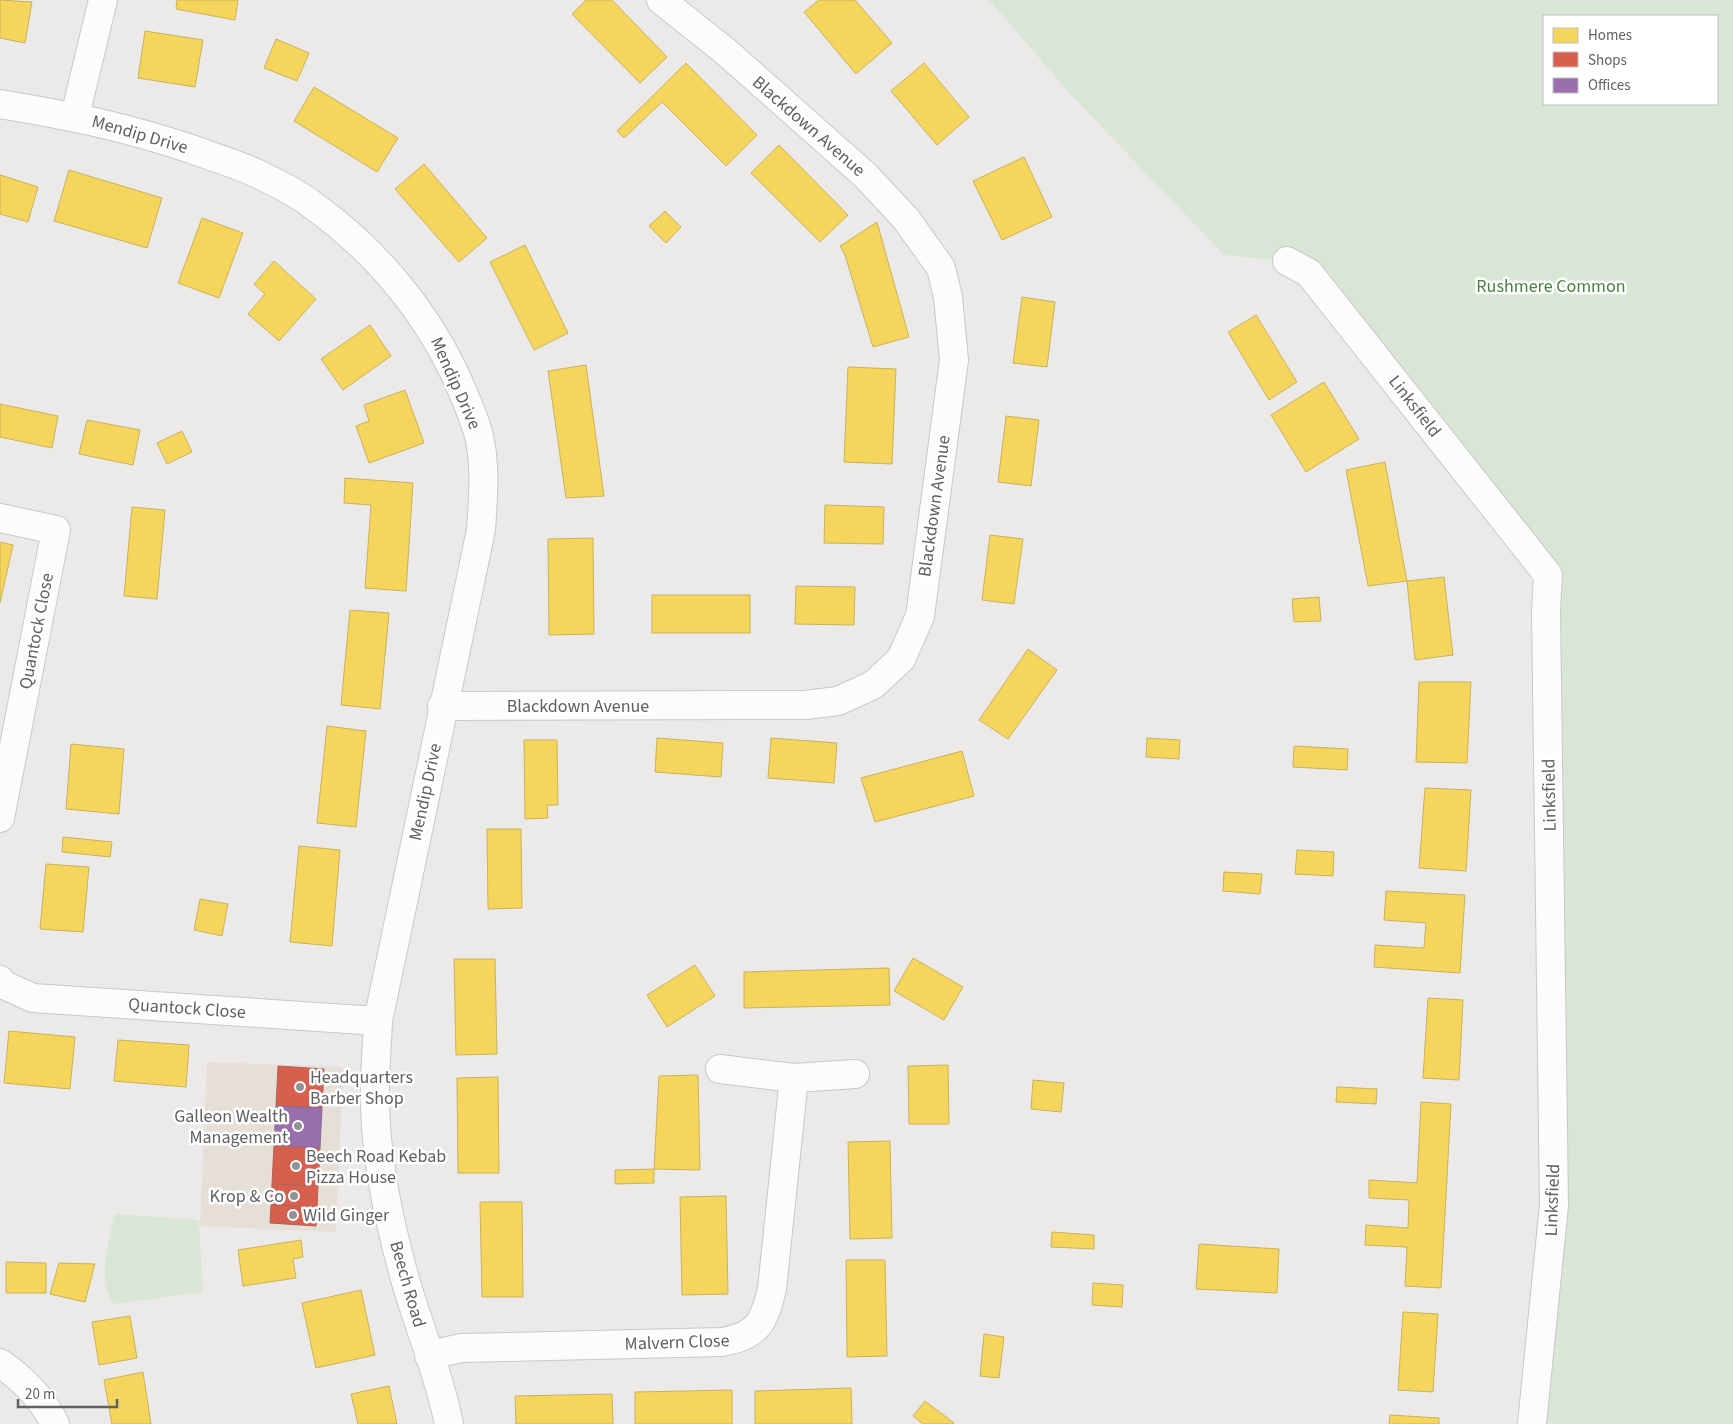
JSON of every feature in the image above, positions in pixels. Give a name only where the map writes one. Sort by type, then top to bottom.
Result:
[{"type":"street","points":[[75,116],[102,0]]},
{"type":"street","name":"Blackdown Avenue","points":[[442,706],[796,705],[838,702],[873,685],[901,659],[920,616],[954,360],[948,297],[941,268],[906,219],[866,176],[724,52],[661,0]]},
{"type":"street","name":"Mendip Drive","points":[[0,104],[75,116],[136,131],[212,156],[256,173],[310,202],[333,220],[378,264],[413,303],[432,330],[457,378],[479,436],[484,494],[480,530],[378,1021]]},
{"type":"street","name":"Linksfield","points":[[1287,261],[1310,273],[1548,575],[1546,610],[1554,1204],[1532,1424]]},
{"type":"street","name":"Quantock Close","points":[[0,518],[56,530],[0,818]]},
{"type":"street","name":"Quantock Close","points":[[0,980],[4,985],[33,998],[378,1021]]},
{"type":"street","name":"Beech Road","points":[[378,1021],[375,1104],[380,1174],[405,1280],[444,1397],[449,1424]]},
{"type":"street","points":[[720,1070],[794,1078],[855,1074]]},
{"type":"street","name":"Malvern Close","points":[[429,1356],[462,1348],[722,1342],[739,1339],[755,1330],[766,1315],[772,1289],[794,1078]]},
{"type":"street","points":[[0,1363],[21,1377],[49,1411],[55,1424]]},
{"type":"shaded area","points":[[207,1062],[343,1067],[336,1232],[200,1226]]},
{"type":"green space","name":"Rushmere Common","points":[[989,0],[1733,0],[1733,1424],[1532,1424],[1554,1205],[1548,575],[1287,261],[1224,255],[1073,97]]},
{"type":"green space","points":[[115,1214],[199,1220],[203,1292],[114,1304],[106,1285],[105,1273],[107,1248]]},
{"type":"building: Homes","points":[[0,0],[32,2],[25,43],[0,38]]},
{"type":"building: Homes","points":[[177,0],[238,0],[235,20],[176,9]]},
{"type":"building: Homes","points":[[586,0],[612,0],[667,57],[640,83],[572,14]]},
{"type":"building: Homes","points":[[819,0],[855,0],[892,43],[856,74],[804,12]]},
{"type":"building: Homes","points":[[145,31],[203,40],[195,87],[138,78]]},
{"type":"building: Homes","points":[[276,39],[309,53],[297,81],[264,68]]},
{"type":"building: Homes","points":[[686,63],[757,135],[726,166],[662,102],[624,138],[617,131]]},
{"type":"building: Homes","points":[[924,63],[969,117],[937,145],[891,91]]},
{"type":"building: Homes","points":[[314,87],[398,138],[377,172],[294,121]]},
{"type":"building: Homes","points":[[779,145],[848,215],[820,242],[751,173]]},
{"type":"building: Homes","points":[[1024,157],[1052,217],[1002,240],[973,181]]},
{"type":"building: Homes","points":[[424,164],[487,238],[459,262],[395,189]]},
{"type":"building: Homes","points":[[69,170],[162,198],[147,248],[54,221]]},
{"type":"building: Homes","points":[[0,175],[38,187],[28,222],[0,214]]},
{"type":"building: Homes","points":[[665,211],[681,227],[666,243],[649,226]]},
{"type":"building: Homes","points":[[202,218],[243,233],[219,298],[178,283]]},
{"type":"building: Homes","points":[[877,222],[909,337],[873,347],[845,255],[840,246]]},
{"type":"building: Homes","points":[[525,245],[568,333],[534,350],[490,262]]},
{"type":"building: Homes","points":[[274,261],[316,299],[279,341],[248,314],[265,294],[254,284]]},
{"type":"building: Homes","points":[[1022,297],[1055,302],[1047,367],[1013,363]]},
{"type":"building: Homes","points":[[1256,315],[1297,382],[1269,400],[1228,332]]},
{"type":"building: Homes","points":[[370,325],[391,356],[343,390],[321,359]]},
{"type":"building: Homes","points":[[586,365],[604,496],[566,498],[548,371]]},
{"type":"building: Homes","points":[[848,367],[896,369],[892,464],[844,462]]},
{"type":"building: Homes","points":[[1324,382],[1359,439],[1306,472],[1271,415]]},
{"type":"building: Homes","points":[[405,390],[424,443],[369,463],[356,426],[369,421],[364,405]]},
{"type":"building: Homes","points":[[0,404],[58,416],[52,448],[0,437]]},
{"type":"building: Homes","points":[[1006,416],[1039,420],[1031,486],[998,482]]},
{"type":"building: Homes","points":[[87,420],[140,430],[133,465],[79,454]]},
{"type":"building: Homes","points":[[182,431],[192,452],[167,464],[157,443]]},
{"type":"building: Homes","points":[[1385,462],[1407,581],[1368,586],[1346,470]]},
{"type":"building: Homes","points":[[345,478],[413,483],[406,591],[365,588],[371,505],[344,503]]},
{"type":"building: Homes","points":[[825,505],[884,507],[883,544],[824,543]]},
{"type":"building: Homes","points":[[132,507],[165,510],[157,599],[124,596]]},
{"type":"building: Homes","points":[[990,535],[1023,539],[1014,604],[982,600]]},
{"type":"building: Homes","points":[[593,538],[594,634],[549,635],[548,539]]},
{"type":"building: Homes","points":[[0,542],[13,545],[0,603]]},
{"type":"building: Homes","points":[[1444,577],[1453,655],[1415,660],[1407,581]]},
{"type":"building: Homes","points":[[796,586],[855,587],[854,625],[795,624]]},
{"type":"building: Homes","points":[[652,595],[750,595],[750,633],[652,633]]},
{"type":"building: Homes","points":[[1319,597],[1321,621],[1294,622],[1292,599]]},
{"type":"building: Homes","points":[[350,610],[389,613],[380,709],[341,705]]},
{"type":"building: Homes","points":[[1028,649],[1057,670],[1008,739],[979,720]]},
{"type":"building: Homes","points":[[1419,682],[1471,682],[1467,763],[1416,762]]},
{"type":"building: Homes","points":[[327,726],[366,731],[356,827],[317,823]]},
{"type":"building: Homes","points":[[657,738],[723,743],[721,777],[655,772]]},
{"type":"building: Homes","points":[[771,738],[837,743],[834,783],[768,778]]},
{"type":"building: Homes","points":[[1147,738],[1180,740],[1179,759],[1146,757]]},
{"type":"building: Homes","points":[[524,740],[557,740],[558,805],[547,805],[548,818],[525,819]]},
{"type":"building: Homes","points":[[71,744],[124,749],[119,814],[66,809]]},
{"type":"building: Homes","points":[[1294,746],[1348,749],[1347,770],[1293,767]]},
{"type":"building: Homes","points":[[962,751],[974,796],[875,822],[861,778]]},
{"type":"building: Homes","points":[[1425,788],[1471,790],[1466,871],[1419,868]]},
{"type":"building: Homes","points":[[487,829],[521,829],[522,908],[488,909]]},
{"type":"building: Homes","points":[[63,837],[112,842],[110,857],[62,852]]},
{"type":"building: Homes","points":[[299,846],[340,850],[332,946],[290,942]]},
{"type":"building: Homes","points":[[1297,850],[1334,852],[1333,876],[1295,874]]},
{"type":"building: Homes","points":[[46,864],[89,867],[83,932],[40,929]]},
{"type":"building: Homes","points":[[1224,872],[1262,874],[1260,894],[1223,891]]},
{"type":"building: Homes","points":[[1386,891],[1465,895],[1460,973],[1374,967],[1375,945],[1424,948],[1426,923],[1384,920]]},
{"type":"building: Homes","points":[[200,899],[228,904],[222,936],[194,930]]},
{"type":"building: Homes","points":[[913,958],[963,987],[944,1020],[894,991]]},
{"type":"building: Homes","points":[[454,959],[495,959],[497,1054],[456,1055]]},
{"type":"building: Homes","points":[[695,965],[715,996],[667,1027],[647,995]]},
{"type":"building: Homes","points":[[889,968],[890,1005],[744,1008],[744,972]]},
{"type":"building: Homes","points":[[1428,998],[1463,1000],[1459,1080],[1423,1078]]},
{"type":"building: Homes","points":[[9,1031],[75,1037],[70,1089],[4,1083]]},
{"type":"building: Homes","points":[[118,1040],[189,1045],[186,1087],[114,1081]]},
{"type":"building: Homes","points":[[948,1065],[949,1124],[909,1124],[908,1066]]},
{"type":"building: Homes","points":[[698,1075],[700,1170],[654,1169],[659,1076]]},
{"type":"building: Homes","points":[[498,1077],[499,1173],[458,1173],[457,1078]]},
{"type":"building: Homes","points":[[1033,1080],[1064,1083],[1061,1112],[1031,1109]]},
{"type":"building: Homes","points":[[1337,1087],[1377,1089],[1376,1104],[1336,1102]]},
{"type":"building: Homes","points":[[1421,1102],[1451,1104],[1441,1288],[1405,1286],[1407,1247],[1365,1245],[1366,1225],[1408,1228],[1409,1200],[1369,1198],[1369,1180],[1417,1183]]},
{"type":"building: Homes","points":[[890,1141],[892,1238],[850,1239],[848,1142]]},
{"type":"building: Homes","points":[[654,1169],[654,1183],[615,1184],[615,1170]]},
{"type":"building: Homes","points":[[726,1196],[728,1294],[682,1295],[680,1197]]},
{"type":"building: Homes","points":[[480,1202],[522,1202],[523,1297],[482,1297]]},
{"type":"building: Homes","points":[[1052,1232],[1094,1235],[1094,1249],[1051,1247]]},
{"type":"building: Homes","points":[[301,1240],[303,1257],[293,1259],[296,1278],[243,1286],[238,1250]]},
{"type":"building: Homes","points":[[1199,1244],[1279,1249],[1277,1293],[1196,1289]]},
{"type":"building: Homes","points":[[846,1260],[885,1260],[887,1356],[847,1357]]},
{"type":"building: Homes","points":[[6,1262],[46,1263],[46,1293],[6,1293]]},
{"type":"building: Homes","points":[[59,1263],[95,1264],[85,1302],[50,1294]]},
{"type":"building: Homes","points":[[1093,1283],[1123,1285],[1122,1307],[1092,1305]]},
{"type":"building: Homes","points":[[361,1290],[375,1355],[316,1368],[302,1303]]},
{"type":"building: Homes","points":[[1403,1312],[1438,1314],[1433,1392],[1398,1390]]},
{"type":"building: Homes","points":[[130,1316],[137,1358],[99,1365],[92,1322]]},
{"type":"building: Homes","points":[[984,1334],[1004,1337],[999,1378],[980,1376]]},
{"type":"building: Homes","points":[[143,1372],[151,1424],[112,1424],[104,1380]]},
{"type":"building: Homes","points":[[389,1386],[397,1424],[358,1424],[351,1394]]},
{"type":"building: Homes","points":[[851,1388],[852,1424],[755,1424],[755,1391]]},
{"type":"building: Homes","points":[[732,1390],[732,1424],[635,1424],[635,1392]]},
{"type":"building: Homes","points":[[612,1394],[613,1424],[516,1424],[515,1396]]},
{"type":"building: Homes","points":[[925,1401],[954,1423],[923,1424],[913,1416]]},
{"type":"building: Homes","points":[[1390,1415],[1439,1418],[1439,1424],[1389,1424]]},
{"type":"building: Shops","name":"Headquarters Barber Shop","points":[[278,1066],[324,1069],[322,1108],[276,1106]]},
{"type":"building: Shops","name":"Beech Road Kebab Pizza House","points":[[274,1145],[320,1148],[318,1186],[272,1184]]},
{"type":"building: Shops","name":"Krop & Co","points":[[272,1184],[318,1186],[317,1207],[271,1205]]},
{"type":"building: Shops","name":"Wild Ginger","points":[[271,1205],[317,1207],[316,1226],[270,1223]]},
{"type":"building: Offices","name":"Galleon Wealth Management","points":[[276,1106],[322,1108],[320,1148],[274,1145]]},
{"type":"place","name":"Headquarters Barber Shop","points":[[300,1087]]},
{"type":"place","name":"Galleon Wealth Management","points":[[298,1126]]},
{"type":"place","name":"Beech Road Kebab Pizza House","points":[[296,1166]]},
{"type":"place","name":"Krop & Co","points":[[294,1196]]},
{"type":"place","name":"Wild Ginger","points":[[293,1215]]}]
